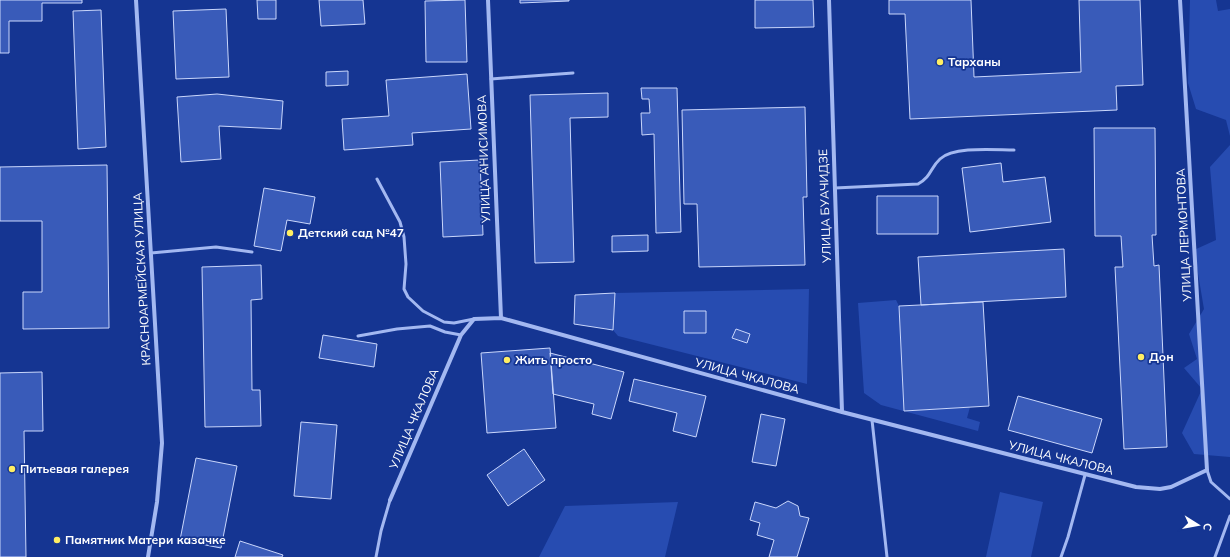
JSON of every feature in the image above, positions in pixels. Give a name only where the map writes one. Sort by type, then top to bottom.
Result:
[{"type":"street","name":"КРАСНОАРМЕЙСКАЯ УЛИЦА","points":[[136,0],[162,443],[157,502],[148,557]]},
{"type":"street","name":"УЛИЦА АНИСИМОВА","points":[[488,0],[501,318]]},
{"type":"street","name":"УЛИЦА БУАЧИДЗЕ","points":[[829,0],[842,412]]},
{"type":"street","name":"УЛИЦА ЛЕРМОНТОВА","points":[[1180,0],[1207,470]]},
{"type":"street","name":"УЛИЦА ЧКАЛОВА","points":[[390,500],[461,335],[474,319],[501,318],[842,412],[1136,488],[1160,489],[1171,487],[1207,470]]},
{"type":"lane","points":[[491,79],[573,73]]},
{"type":"lane","points":[[835,188],[918,184],[928,178],[941,158],[957,151],[1014,150]]},
{"type":"lane","points":[[378,179],[400,222],[404,237],[406,264],[404,289],[408,297],[423,312],[444,322],[454,323],[474,319]]},
{"type":"lane","points":[[151,253],[216,247],[252,252]]},
{"type":"lane","points":[[358,336],[430,326],[446,332],[461,335]]},
{"type":"lane","points":[[872,420],[887,557]]},
{"type":"lane","points":[[1207,470],[1212,482],[1230,499]]},
{"type":"lane","points":[[1061,557],[1085,475]]},
{"type":"lane","points":[[376,557],[381,531],[390,500]]},
{"type":"lane","points":[[1215,557],[1230,516]]},
{"type":"shaded area","points":[[1190,0],[1216,0],[1218,11],[1230,9],[1230,136],[1226,120],[1196,109],[1188,83]]},
{"type":"shaded area","points":[[1230,145],[1230,457],[1194,454],[1182,433],[1202,389],[1184,368],[1197,359],[1189,334],[1204,309],[1194,250],[1216,240],[1210,167]]},
{"type":"shaded area","points":[[809,289],[807,384],[618,336],[613,330],[615,293]]},
{"type":"shaded area","points":[[896,300],[899,306],[904,411],[970,407],[967,418],[980,422],[978,431],[881,405],[864,393],[858,303]]},
{"type":"shaded area","points":[[1000,492],[1043,502],[1031,557],[986,557]]},
{"type":"shaded area","points":[[678,502],[665,557],[539,557],[565,506]]},
{"type":"building","points":[[0,0],[82,0],[82,3],[42,3],[42,21],[9,21],[9,53],[0,53]]},
{"type":"building","points":[[257,0],[276,0],[276,19],[258,19]]},
{"type":"building","points":[[319,0],[363,0],[365,24],[321,26]]},
{"type":"building","points":[[465,0],[467,62],[426,62],[425,1]]},
{"type":"building","points":[[520,0],[569,0],[569,1],[520,3]]},
{"type":"building","points":[[755,0],[813,0],[814,27],[755,28]]},
{"type":"building","name":"Тарханы","points":[[889,0],[971,0],[974,77],[1081,72],[1079,0],[1140,0],[1143,85],[1116,86],[1117,110],[910,119],[905,14],[889,14]]},
{"type":"building","points":[[226,9],[229,77],[176,79],[173,11]]},
{"type":"building","points":[[101,10],[106,147],[78,149],[73,11]]},
{"type":"building","points":[[348,71],[348,85],[326,86],[326,72]]},
{"type":"building","points":[[467,74],[471,129],[412,133],[413,145],[344,150],[342,119],[389,116],[386,80]]},
{"type":"building","points":[[641,88],[677,88],[681,232],[656,233],[654,134],[642,135],[641,113],[650,113],[649,99],[642,99]]},
{"type":"building","points":[[608,93],[608,117],[570,118],[574,262],[535,263],[530,95]]},
{"type":"building","points":[[217,94],[283,101],[281,129],[219,126],[221,159],[181,162],[177,97]]},
{"type":"building","points":[[805,107],[807,197],[803,197],[805,265],[699,267],[697,204],[684,204],[682,110]]},
{"type":"building","name":"Дон","points":[[1094,128],[1155,128],[1156,235],[1152,235],[1154,266],[1159,265],[1167,447],[1124,449],[1115,267],[1123,267],[1121,236],[1095,236]]},
{"type":"building","points":[[480,160],[483,235],[443,237],[440,162]]},
{"type":"building","points":[[1001,163],[1003,182],[1045,177],[1051,222],[970,232],[962,168]]},
{"type":"building","points":[[107,165],[109,328],[23,329],[23,292],[42,292],[42,221],[0,221],[0,167]]},
{"type":"building","points":[[264,188],[315,197],[310,224],[287,220],[281,251],[254,246]]},
{"type":"building","points":[[877,196],[938,196],[938,234],[877,234]]},
{"type":"building","points":[[648,235],[648,251],[612,252],[612,236]]},
{"type":"building","points":[[1064,249],[1066,297],[921,305],[918,257]]},
{"type":"building","points":[[261,265],[262,299],[251,300],[252,390],[260,390],[261,426],[205,427],[202,267]]},
{"type":"building","points":[[615,293],[613,330],[574,324],[575,295]]},
{"type":"building","points":[[983,302],[989,406],[904,411],[899,306]]},
{"type":"building","points":[[684,311],[706,311],[706,333],[684,333]]},
{"type":"building","points":[[736,329],[750,334],[747,343],[732,338]]},
{"type":"building","points":[[323,335],[377,344],[374,367],[319,358]]},
{"type":"building","points":[[550,348],[556,428],[487,433],[481,353]]},
{"type":"building","points":[[550,353],[624,372],[611,419],[592,414],[594,404],[553,394]]},
{"type":"building","name":"Питьевая галерея","points":[[42,372],[43,431],[24,431],[26,557],[0,557],[0,373]]},
{"type":"building","points":[[634,379],[706,396],[696,437],[673,431],[677,413],[629,401]]},
{"type":"building","points":[[1018,396],[1102,419],[1092,453],[1008,430]]},
{"type":"building","points":[[761,414],[785,419],[776,466],[752,462]]},
{"type":"building","points":[[301,422],[337,425],[331,499],[294,496]]},
{"type":"building","points":[[524,449],[545,480],[508,506],[487,475]]},
{"type":"building","points":[[196,458],[237,466],[221,548],[180,540]]},
{"type":"building","points":[[788,501],[798,506],[800,516],[809,518],[797,557],[769,557],[774,540],[757,535],[760,523],[750,520],[755,502],[776,508]]},
{"type":"building","points":[[240,541],[283,555],[282,557],[235,557]]},
{"type":"place","name":"Тарханы","points":[[940,62]]},
{"type":"place","name":"Детский сад №47","points":[[290,233]]},
{"type":"place","name":"Дон","points":[[1141,357]]},
{"type":"place","name":"Жить просто","points":[[507,360]]},
{"type":"place","name":"Питьевая галерея","points":[[12,469]]},
{"type":"place","name":"Памятник Матери казачке","points":[[57,540]]}]
